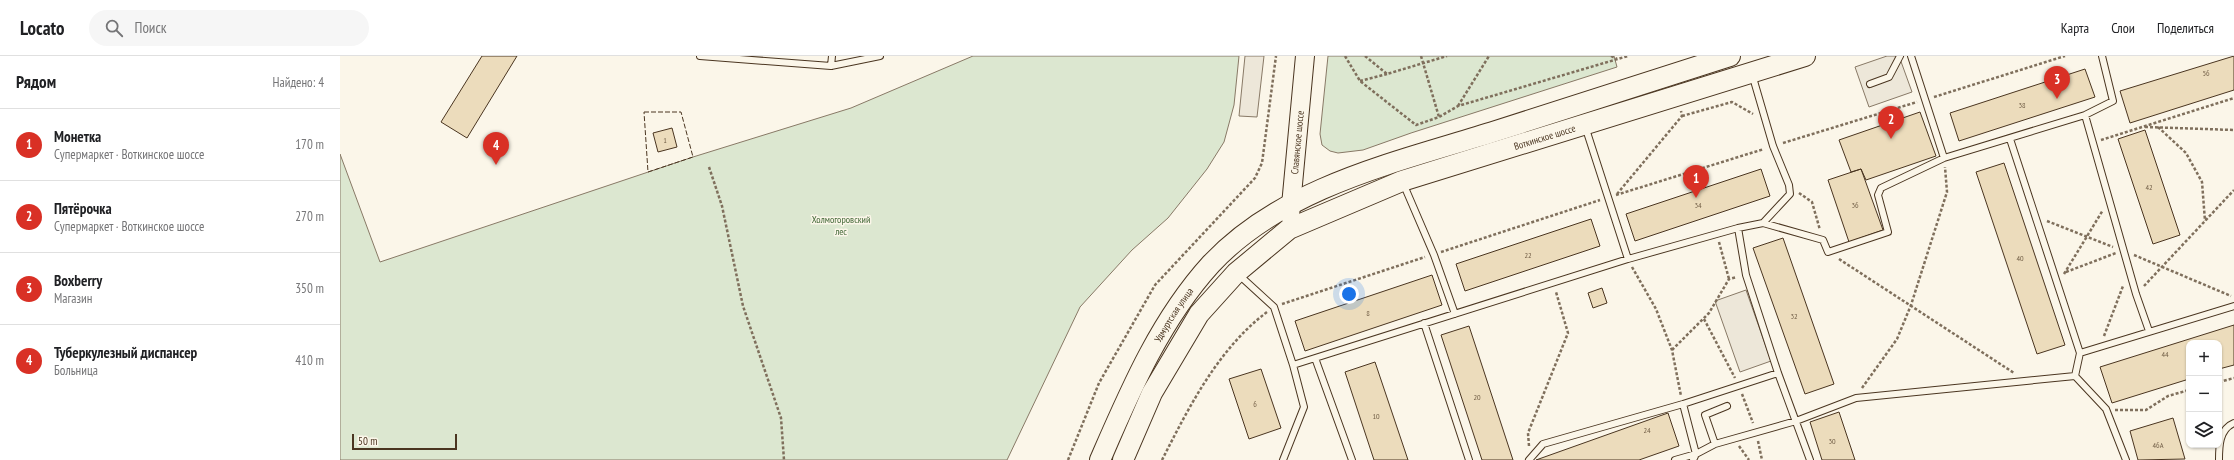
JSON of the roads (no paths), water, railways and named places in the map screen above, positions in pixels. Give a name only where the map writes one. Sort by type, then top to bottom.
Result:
[{"type":"main road","name":"Славянское шоссе","points":[[1289,229],[1305,56]]},
{"type":"main road","name":"Воткинское шоссе","points":[[1291,204],[1356,175],[1730,56]]},
{"type":"main road","name":"Воткинское шоссе","points":[[1289,229],[1402,181],[1805,56]]},
{"type":"main road","name":"Удмуртская улица","points":[[1100,460],[1135,379],[1183,296],[1213,262],[1246,234],[1291,204]]},
{"type":"main road","points":[[1123,460],[1152,393],[1200,314],[1236,272],[1289,229]]},
{"type":"lane","points":[[700,56],[831,66],[880,56]]},
{"type":"lane","points":[[831,66],[832,56]]},
{"type":"lane","points":[[1870,84],[1889,77],[1900,56]]},
{"type":"lane","points":[[1911,56],[1944,158]]},
{"type":"lane","points":[[1293,365],[1553,283],[1738,228],[1763,223],[1823,240],[1828,252],[1888,232],[1878,195],[1881,188],[1944,158],[2085,116],[2113,102],[2102,56]]},
{"type":"lane","points":[[1752,73],[1774,146],[1789,185],[1790,194],[1763,223]]},
{"type":"lane","points":[[2085,116],[2136,294],[2149,332]]},
{"type":"lane","points":[[1585,125],[1628,260]]},
{"type":"lane","points":[[2010,139],[2080,353],[2075,376]]},
{"type":"lane","points":[[1402,181],[1434,255],[1455,314]]},
{"type":"lane","points":[[1738,228],[1746,275],[1778,373],[1810,460]]},
{"type":"lane","points":[[1236,272],[1274,307],[1293,365],[1304,407],[1283,460]]},
{"type":"lane","points":[[2080,353],[2234,306]]},
{"type":"lane","points":[[1424,323],[1469,460]]},
{"type":"lane","points":[[1315,358],[1352,460]]},
{"type":"lane","points":[[1529,460],[1543,444],[1683,404],[1778,373]]},
{"type":"lane","points":[[1675,460],[1695,457],[1715,444],[1796,421],[1856,398],[2075,376]]},
{"type":"lane","points":[[2075,376],[2106,409],[2126,460]]},
{"type":"lane","points":[[1683,404],[1695,457]]},
{"type":"lane","points":[[1715,444],[1705,415],[1727,406]]},
{"type":"lane","points":[[2219,460],[2220,441],[2223,433],[2230,425],[2234,423]]},
{"type":"place","name":"Boxberry","points":[[2057,99]]},
{"type":"place","name":"Пятёрочка","points":[[1891,139]]},
{"type":"place","name":"Туберкулезный диспансер","points":[[496,165]]},
{"type":"place","name":"Монетка","points":[[1696,198]]},
{"type":"park label","name":"Холмогоровский лес","points":[[841,224]]}]
